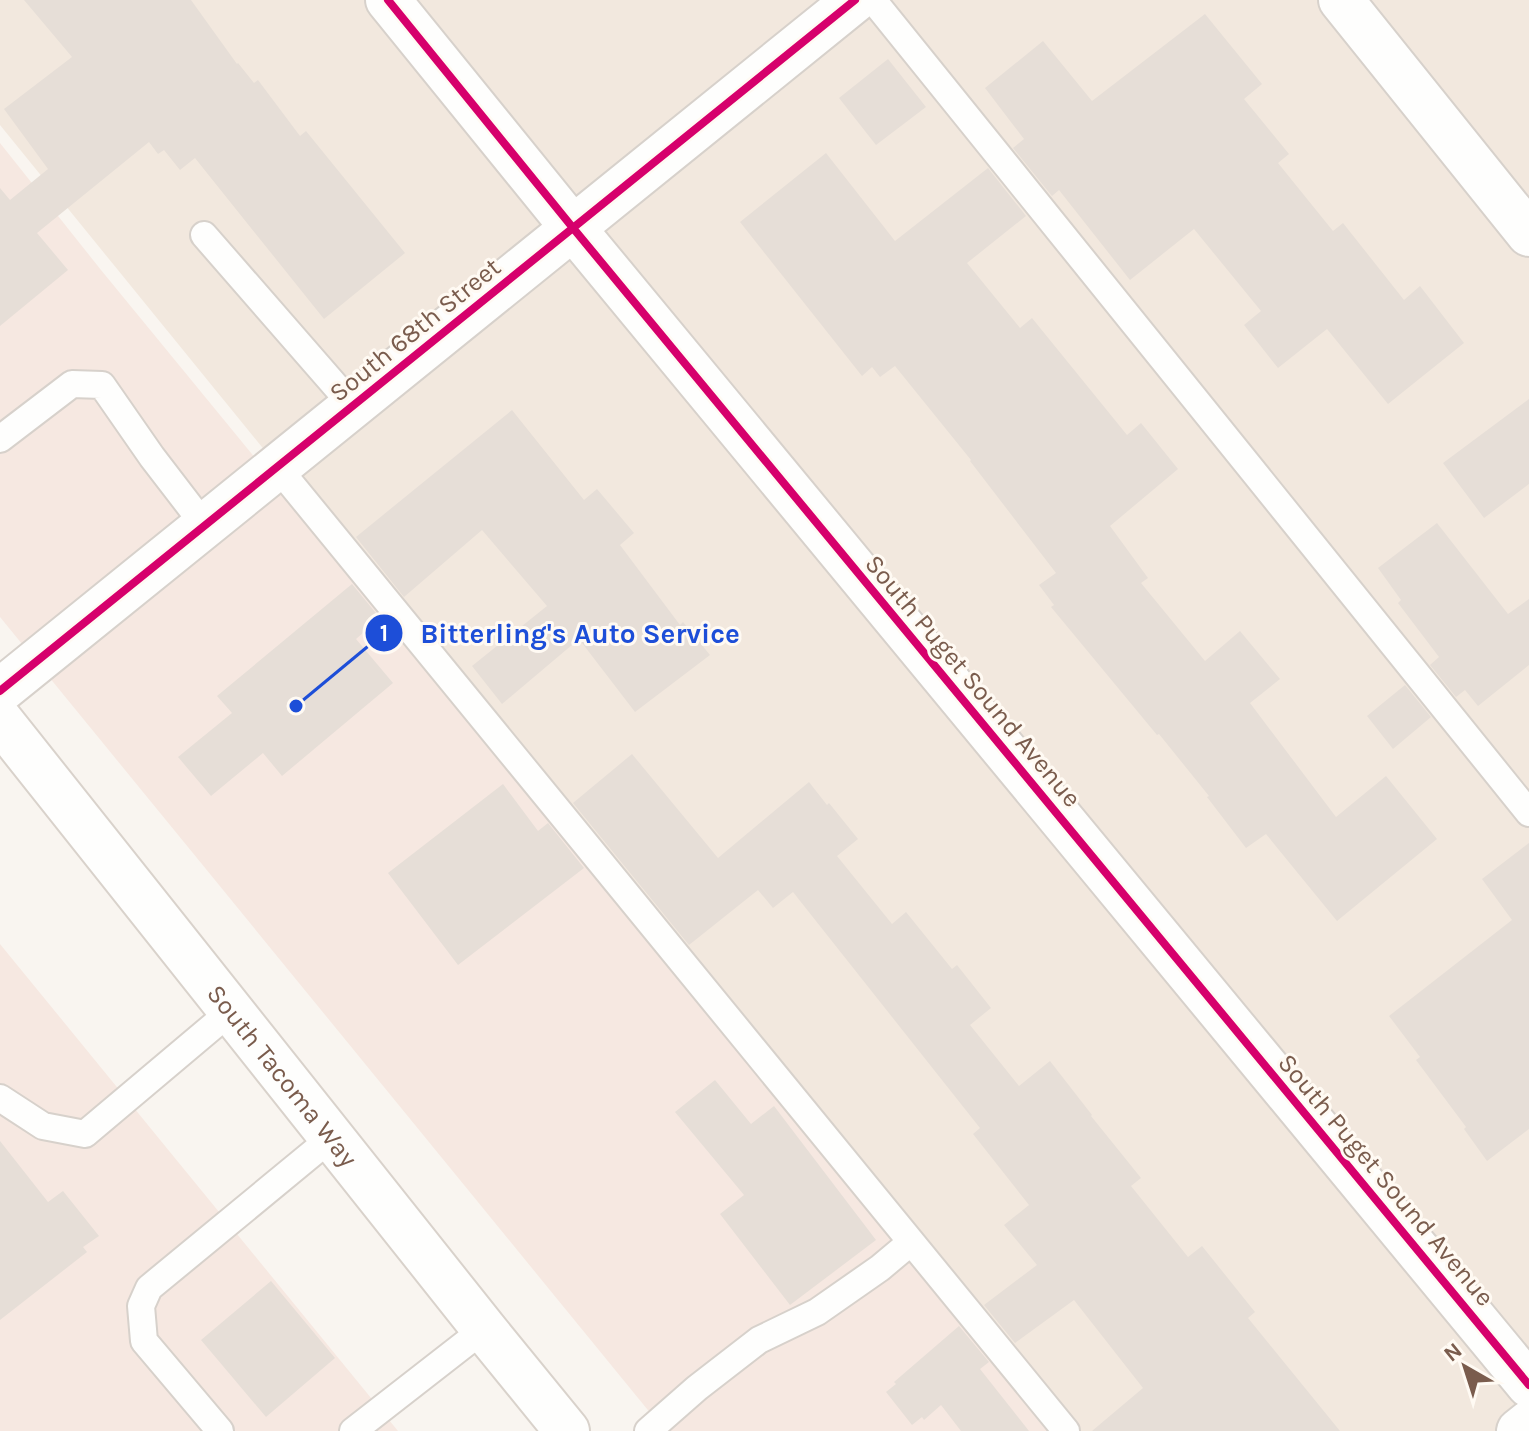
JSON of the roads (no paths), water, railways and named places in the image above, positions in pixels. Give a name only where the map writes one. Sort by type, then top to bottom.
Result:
[{"type":"street","name":"South Puget Sound Avenue","points":[[388,0],[1529,1385]]},
{"type":"street","name":"South 68th Street","points":[[0,691],[855,0]]},
{"type":"street","points":[[1341,0],[1529,234]]},
{"type":"street","name":"South Tacoma Way","points":[[5,736],[231,1011],[567,1431]]},
{"type":"street","points":[[1519,1431],[1529,1423]]},
{"type":"lane","points":[[873,0],[1529,813]]},
{"type":"lane","points":[[204,235],[353,406]]},
{"type":"lane","points":[[0,439],[72,384],[102,385],[205,526]]},
{"type":"lane","points":[[278,468],[1066,1431]]},
{"type":"lane","points":[[0,1098],[43,1126],[85,1134],[231,1011]]},
{"type":"lane","points":[[220,1431],[144,1341],[141,1306],[149,1288],[331,1138]]},
{"type":"lane","points":[[648,1431],[759,1340],[817,1312],[911,1242]]},
{"type":"lane","points":[[353,1431],[484,1329]]},
{"type":"place","name":"Bitterling's Auto Service","points":[[296,706]]}]
